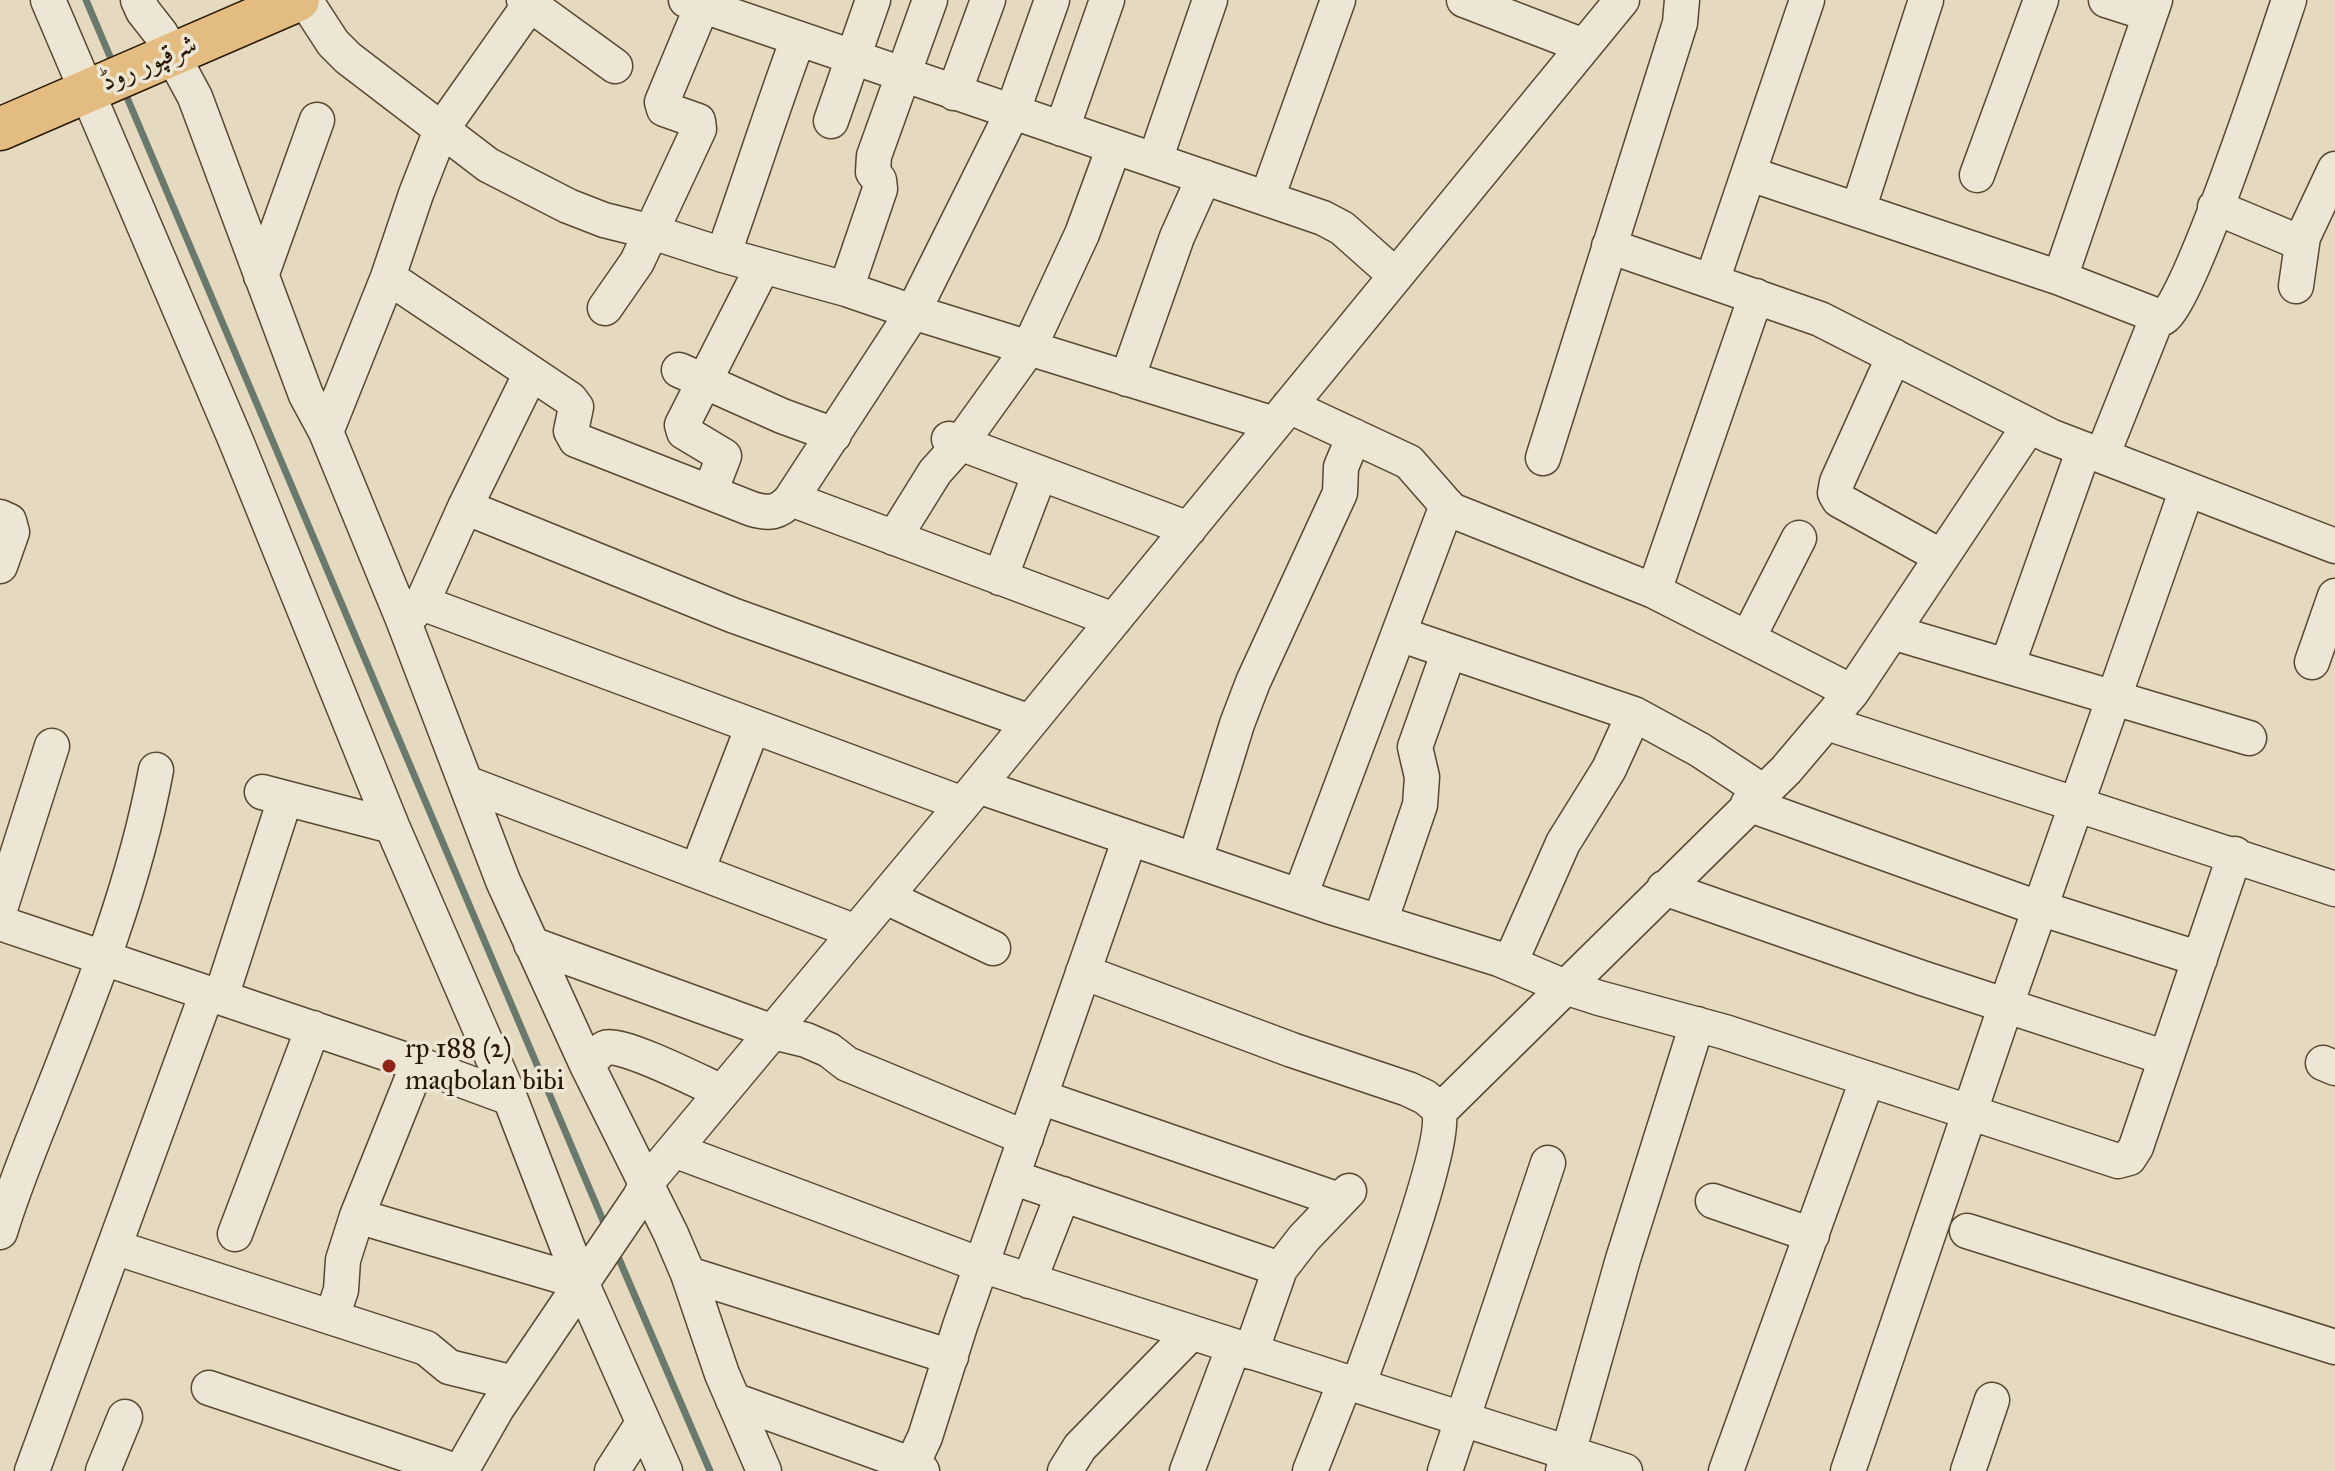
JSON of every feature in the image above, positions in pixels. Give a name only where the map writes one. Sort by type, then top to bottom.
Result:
[{"type":"main road","name":"شرقپور روڈ","points":[[0,129],[96,77],[162,46],[238,0]]},
{"type":"main road","name":"شرقپور روڈ","points":[[162,46],[298,0]]},
{"type":"main road","name":"شرقپور روڈ","points":[[0,104],[96,77]]},
{"type":"street","points":[[48,0],[96,77],[230,426],[392,826],[510,1098],[581,1282],[665,1471]]},
{"type":"street","points":[[138,0],[162,46],[195,97],[306,395],[412,610],[466,783],[531,944],[644,1190],[688,1274],[733,1400],[764,1471]]},
{"type":"street","points":[[305,0],[333,43],[348,58],[488,165],[540,193],[604,220],[846,289],[1127,379],[1282,415],[1354,436],[1409,462],[1447,505],[1464,515],[1654,591],[1852,692]]},
{"type":"street","points":[[831,121],[873,0]]},
{"type":"street","points":[[846,289],[880,189],[879,180],[873,172],[874,156],[930,0]]},
{"type":"street","points":[[954,93],[988,0]]},
{"type":"street","points":[[388,277],[574,402],[576,411],[571,431],[576,440],[769,513],[781,509],[834,435],[913,312],[1012,113],[1052,0]]},
{"type":"street","points":[[1062,129],[1107,0]]},
{"type":"street","points":[[1155,160],[1210,0]]},
{"type":"street","points":[[1267,198],[1338,0]]},
{"type":"street","points":[[1464,0],[1584,46]]},
{"type":"street","points":[[209,1388],[459,1471],[581,1282],[674,1150],[886,897],[1622,0]]},
{"type":"street","points":[[1543,458],[1680,23],[1682,0]]},
{"type":"street","points":[[1712,281],[1807,0]]},
{"type":"street","points":[[1858,210],[1926,0]]},
{"type":"street","points":[[1977,175],[2041,0]]},
{"type":"street","points":[[2060,278],[2153,7],[2106,0]]},
{"type":"street","points":[[1750,174],[2060,278],[2157,318],[2166,317],[2215,207],[2289,0]]},
{"type":"street","points":[[326,432],[388,277],[441,130],[527,2],[615,66]]},
{"type":"street","points":[[605,308],[632,271],[699,129],[698,121],[664,109],[662,102],[694,3],[763,13],[798,39],[1323,218],[1342,228],[1396,276]]},
{"type":"street","points":[[723,255],[759,157],[765,125],[798,39]]},
{"type":"street","points":[[261,276],[317,120]]},
{"type":"street","points":[[894,538],[954,441],[1029,348],[1087,223],[1114,147]]},
{"type":"street","points":[[2296,286],[2301,243],[2335,169]]},
{"type":"street","points":[[1127,379],[1177,237],[1204,177]]},
{"type":"street","points":[[2215,207],[2301,243]]},
{"type":"street","points":[[1609,246],[1820,319],[2029,426],[2335,546]]},
{"type":"street","points":[[710,492],[724,456],[684,432],[682,427],[691,376],[763,266]]},
{"type":"street","points":[[1654,591],[1756,296]]},
{"type":"street","points":[[2007,666],[2093,452],[2157,318]]},
{"type":"street","points":[[1894,356],[1837,482],[1835,493],[1839,500],[1942,557]]},
{"type":"street","points":[[412,610],[531,373]]},
{"type":"street","points":[[691,376],[801,424],[834,435]]},
{"type":"street","points":[[1440,1111],[1827,723],[1852,692],[2029,426]]},
{"type":"street","points":[[1195,860],[1237,724],[1253,682],[1340,493],[1341,467],[1354,436]]},
{"type":"street","points":[[954,441],[1189,529]]},
{"type":"street","points":[[1000,578],[1040,473]]},
{"type":"street","points":[[1848,1471],[1969,1112],[2187,489]]},
{"type":"street","points":[[791,499],[1114,620]]},
{"type":"street","points":[[1300,896],[1447,505]]},
{"type":"street","points":[[465,507],[732,615],[1030,722]]},
{"type":"street","points":[[0,517],[9,521],[12,529],[0,566]]},
{"type":"street","points":[[1748,638],[1799,538]]},
{"type":"street","points":[[2312,662],[2335,596]]},
{"type":"street","points":[[412,610],[753,726],[970,795],[1130,838],[1510,963],[1565,987],[1697,1024],[2107,1158],[2125,1160],[2131,1157],[2136,1147],[2235,854]]},
{"type":"street","points":[[1892,632],[2249,738]]},
{"type":"street","points":[[1399,634],[1634,714],[1689,743],[1755,798],[2041,908],[2200,959]]},
{"type":"street","points":[[1380,922],[1420,805],[1422,777],[1415,747],[1449,651]]},
{"type":"street","points":[[1510,963],[1563,843],[1609,769],[1634,714]]},
{"type":"street","points":[[1827,723],[2335,889]]},
{"type":"street","points":[[697,871],[753,726]]},
{"type":"street","points":[[0,909],[52,746]]},
{"type":"street","points":[[0,1232],[104,958],[140,848],[156,770]]},
{"type":"street","points":[[466,783],[856,932]]},
{"type":"street","points":[[32,1471],[114,1247],[214,995],[273,796],[392,826]]},
{"type":"street","points":[[733,1400],[915,1469],[981,1265],[1130,838]]},
{"type":"street","points":[[1664,888],[2166,1058]]},
{"type":"street","points":[[886,897],[993,948]]},
{"type":"street","points":[[0,923],[510,1098]]},
{"type":"street","points":[[531,944],[773,1032],[823,1046],[847,1064],[1026,1138]]},
{"type":"street","points":[[1083,972],[1292,1050],[1408,1089],[1432,1101],[1440,1111],[1421,1202],[1352,1384],[1310,1471]]},
{"type":"street","points":[[1566,1462],[1623,1259],[1697,1024]]},
{"type":"street","points":[[235,1234],[313,1028]]},
{"type":"street","points":[[587,1065],[604,1049],[612,1047],[640,1055],[722,1092]]},
{"type":"street","points":[[332,1317],[341,1290],[343,1260],[357,1216],[418,1064]]},
{"type":"street","points":[[1726,1471],[1867,1080]]},
{"type":"street","points":[[1040,1097],[1344,1196],[1280,1269],[1187,1471]]},
{"type":"street","points":[[674,1150],[981,1265],[1464,1420],[1566,1462],[1625,1471]]},
{"type":"street","points":[[1445,1471],[1548,1163]]},
{"type":"street","points":[[1012,1177],[1280,1269]]},
{"type":"street","points":[[1029,1281],[1063,1194]]},
{"type":"street","points":[[1713,1201],[1812,1235]]},
{"type":"street","points":[[357,1216],[581,1282]]},
{"type":"street","points":[[1967,1231],[2335,1347]]},
{"type":"street","points":[[114,1247],[426,1348],[449,1367],[514,1383]]},
{"type":"street","points":[[688,1274],[951,1357]]},
{"type":"street","points":[[1065,1471],[1080,1447],[1191,1333]]},
{"type":"street","points":[[1968,1471],[1992,1400]]},
{"type":"street","points":[[103,1471],[125,1417]]},
{"type":"street","points":[[612,1471],[643,1423]]},
{"type":"waterway","points":[[86,0],[114,66]]},
{"type":"waterway","points":[[123,88],[607,1230]]},
{"type":"waterway","points":[[616,1252],[710,1471]]},
{"type":"place","name":"rp 188 (2) maqbolan bibi","points":[[389,1066]]}]
